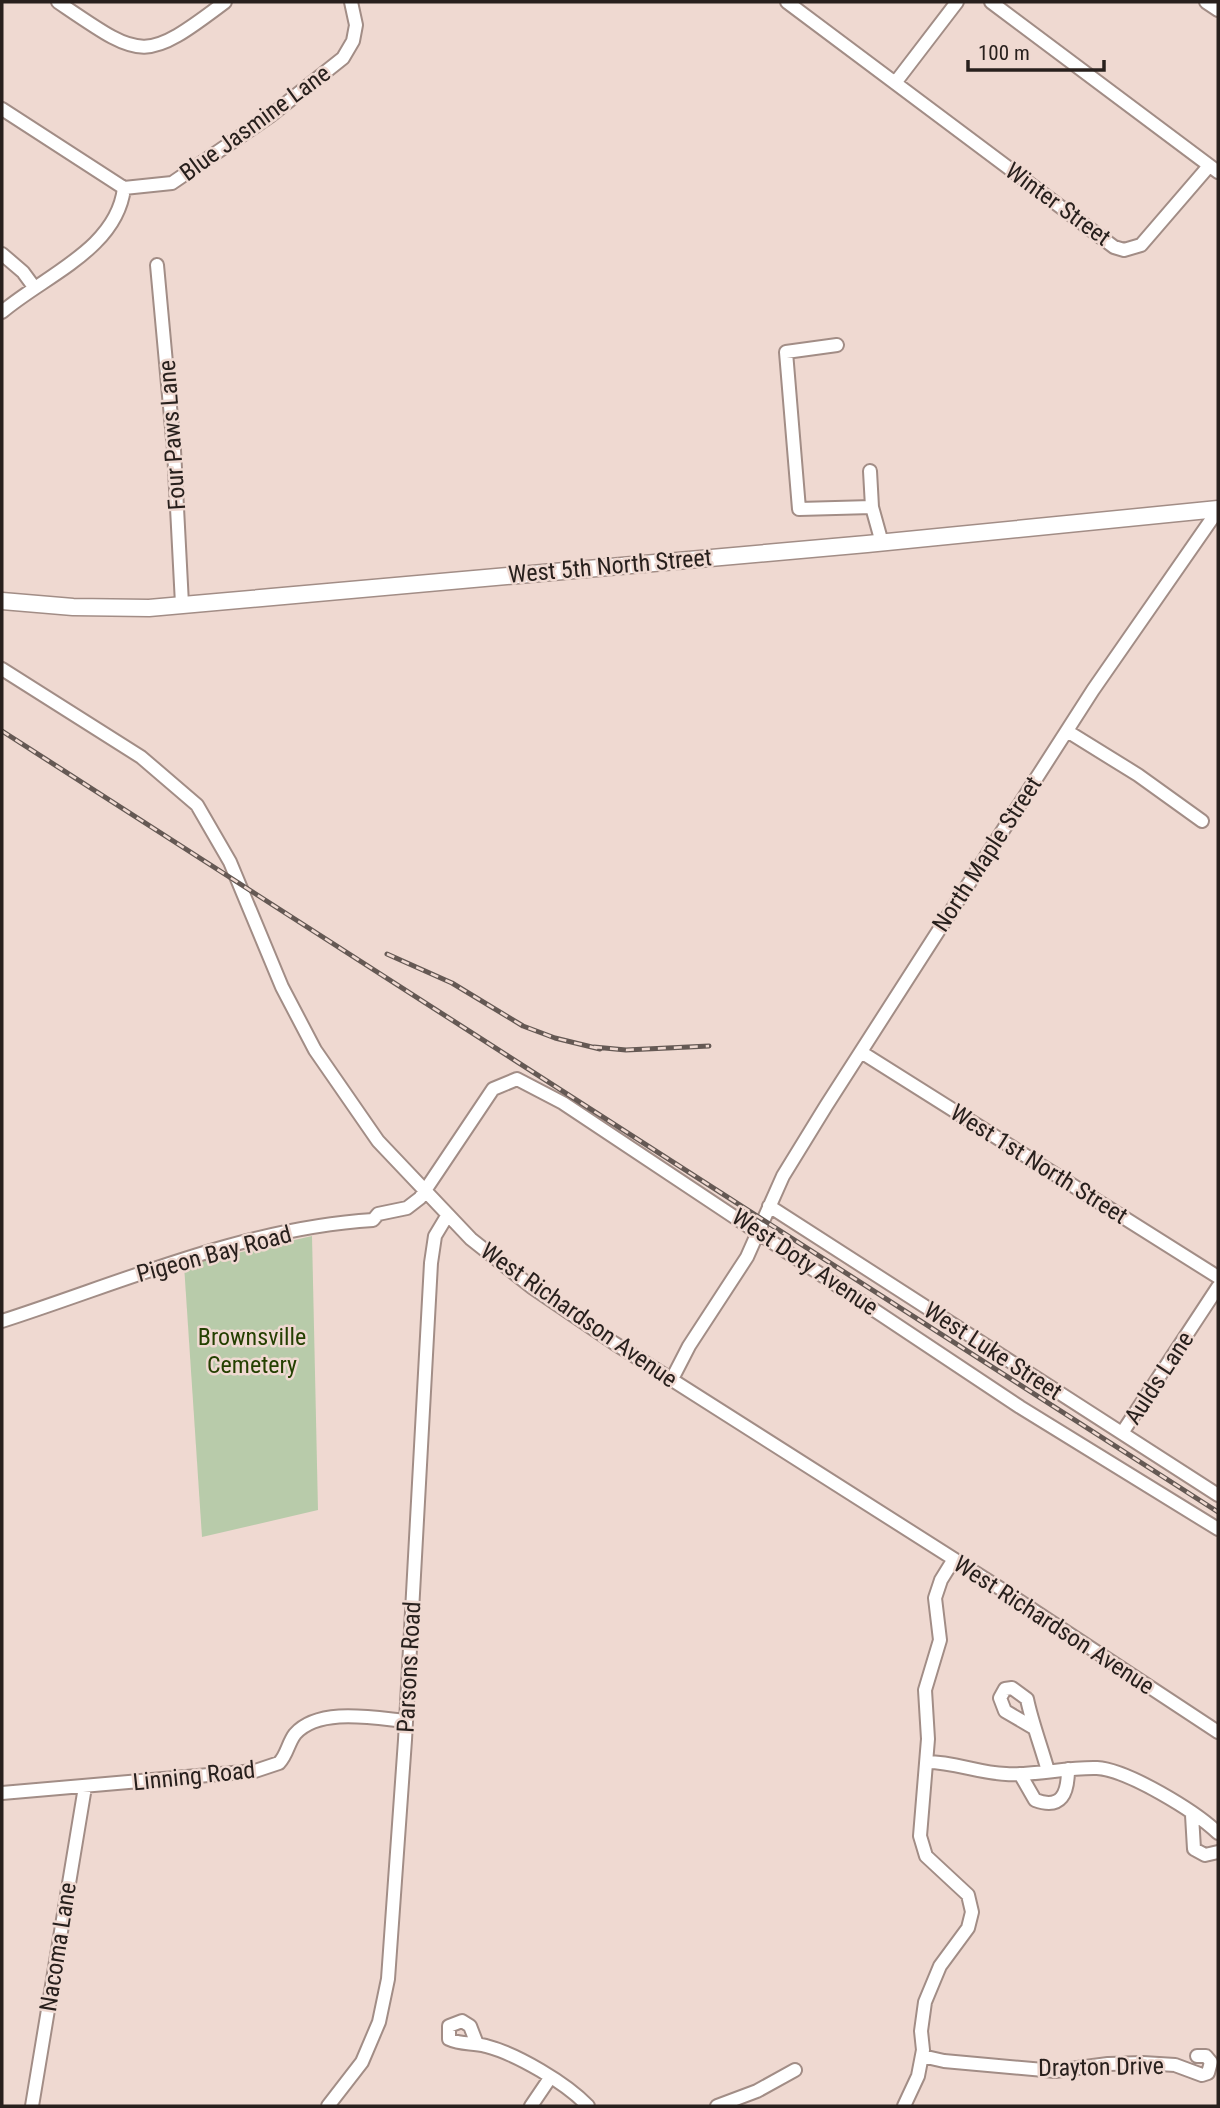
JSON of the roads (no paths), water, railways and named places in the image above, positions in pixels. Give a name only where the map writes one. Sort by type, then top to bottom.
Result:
[{"type":"main road","name":"West 5th North Street","points":[[2,601],[101,608],[182,604],[882,543],[1218,509]]},
{"type":"street","points":[[58,2],[115,41],[145,47],[164,45],[177,38],[225,2]]},
{"type":"street","name":"Blue Jasmine Lane","points":[[124,188],[172,183],[190,174],[321,78],[358,42],[351,2]]},
{"type":"street","name":"Winter Street","points":[[786,2],[1106,242],[1124,250],[1141,244],[1214,169],[991,2]]},
{"type":"street","points":[[895,83],[957,2]]},
{"type":"street","points":[[1206,2],[1218,10]]},
{"type":"street","points":[[2,109],[124,188],[121,207],[103,235],[2,312]]},
{"type":"street","points":[[2,254],[23,272],[34,287]]},
{"type":"street","name":"Four Paws Lane","points":[[157,265],[174,450],[182,604]]},
{"type":"street","points":[[837,345],[786,352],[799,509],[872,507]]},
{"type":"street","points":[[870,471],[872,507],[882,543]]},
{"type":"street","name":"North Maple Street","points":[[672,1379],[689,1346],[747,1257],[783,1176],[1067,731],[1218,509]]},
{"type":"street","name":"West Richardson Avenue","points":[[2,669],[141,757],[197,805],[230,862],[282,987],[316,1050],[378,1141],[447,1216],[533,1288],[1218,1732]]},
{"type":"street","points":[[1067,731],[1139,775],[1202,821]]},
{"type":"street","name":"West 1st North Street","points":[[861,1052],[1218,1277]]},
{"type":"street","name":"West Doty Avenue","points":[[424,1193],[493,1089],[517,1079],[564,1102],[1020,1407],[1218,1529]]},
{"type":"street","name":"Pigeon Bay Road","points":[[2,1321],[225,1247],[341,1222],[373,1220],[378,1214],[407,1208],[424,1193]]},
{"type":"street","name":"West Luke Street","points":[[769,1206],[1218,1496]]},
{"type":"street","name":"Parsons Road","points":[[328,2106],[362,2062],[384,2000],[392,1933],[406,1721],[431,1263],[435,1236],[447,1216]]},
{"type":"street","name":"Aulds Lane","points":[[1122,1433],[1218,1287]]},
{"type":"street","points":[[904,2106],[918,2076],[925,2002],[940,1966],[968,1928],[972,1912],[968,1895],[926,1856],[920,1827],[927,1762],[925,1690],[940,1640],[935,1598],[941,1580],[954,1559]]},
{"type":"street","name":"Linning Road","points":[[2,1793],[244,1772],[273,1767],[283,1759],[294,1735],[308,1725],[328,1718],[406,1721]]},
{"type":"street","points":[[1034,1728],[1048,1771]]},
{"type":"street","points":[[927,1762],[952,1762],[989,1772],[1020,1774],[1096,1768],[1120,1772],[1218,1833]]},
{"type":"street","points":[[1020,1774],[1035,1800],[1054,1803],[1062,1800],[1067,1792],[1068,1769]]},
{"type":"street","name":"Nacoma Lane","points":[[32,2106],[85,1787]]},
{"type":"street","points":[[1192,1815],[1194,1849],[1205,1855],[1218,1852]]},
{"type":"street","points":[[477,2044],[507,2054],[550,2078],[588,2106]]},
{"type":"street","name":"Drayton Drive","points":[[922,2056],[944,2061],[1055,2071],[1108,2064],[1143,2063],[1175,2065],[1202,2075],[1208,2073],[1211,2062],[1206,2056],[1197,2056]]},
{"type":"street","points":[[717,2106],[757,2091],[795,2070]]},
{"type":"street","points":[[531,2106],[550,2078]]},
{"type":"railway","points":[[2,731],[1218,1512]]},
{"type":"railway","points":[[387,954],[452,983],[523,1026],[555,1038],[600,1049]]},
{"type":"railway","points":[[594,1047],[626,1050],[709,1046]]},
{"type":"park label","name":"Brownsville Cemetery","points":[[252,1351]]}]
